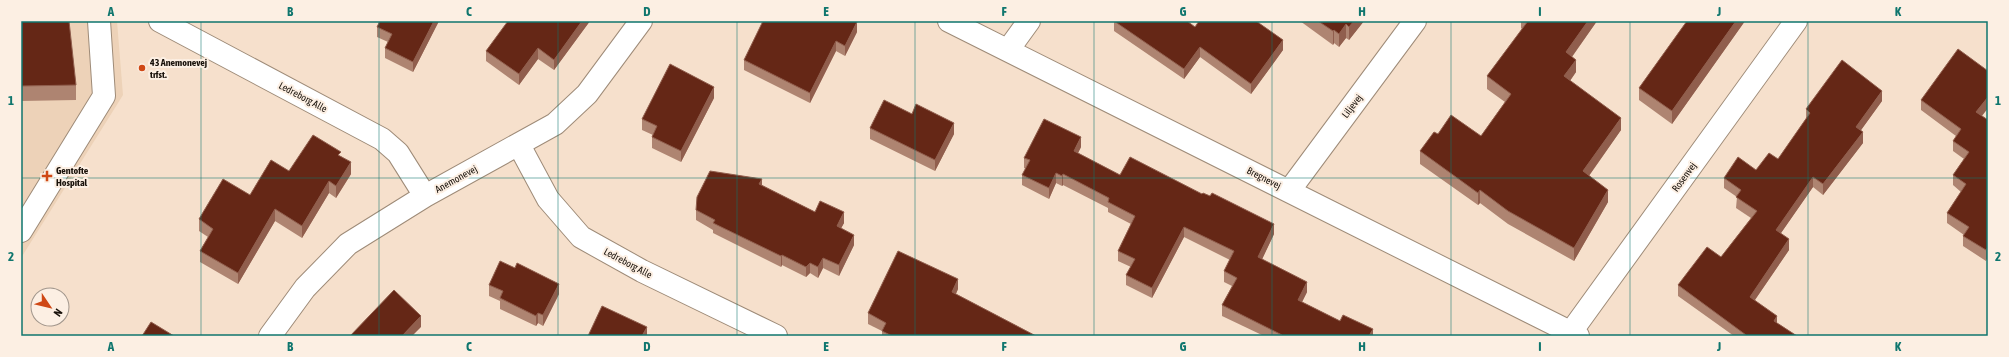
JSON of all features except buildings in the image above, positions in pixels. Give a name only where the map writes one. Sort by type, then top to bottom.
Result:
[{"type":"street","points":[[21,231],[104,96],[99,21]]},
{"type":"street","name":"Ledreborg Alle","points":[[160,21],[382,139],[398,152],[425,196]]},
{"type":"street","name":"Anemonevej","points":[[270,336],[305,288],[348,244],[425,196],[555,124],[587,94],[641,21]]},
{"type":"street","name":"Bregnevej","points":[[949,21],[1575,334]]},
{"type":"street","points":[[1008,50],[1029,21]]},
{"type":"street","name":"Liljevej","points":[[1289,191],[1415,21]]},
{"type":"street","name":"Rosenvej","points":[[1575,334],[1796,21]]},
{"type":"street","name":"Ledreborg Alle","points":[[519,145],[548,199],[581,237],[642,271],[776,336]]},
{"type":"shaded area","name":"Gentofte Hospital","points":[[21,21],[117,21],[123,95],[21,258]]},
{"type":"place","name":"43 Anemonevej trfst.","points":[[142,68]]},
{"type":"place","name":"Gentofte Hospital","points":[[47,176]]}]
